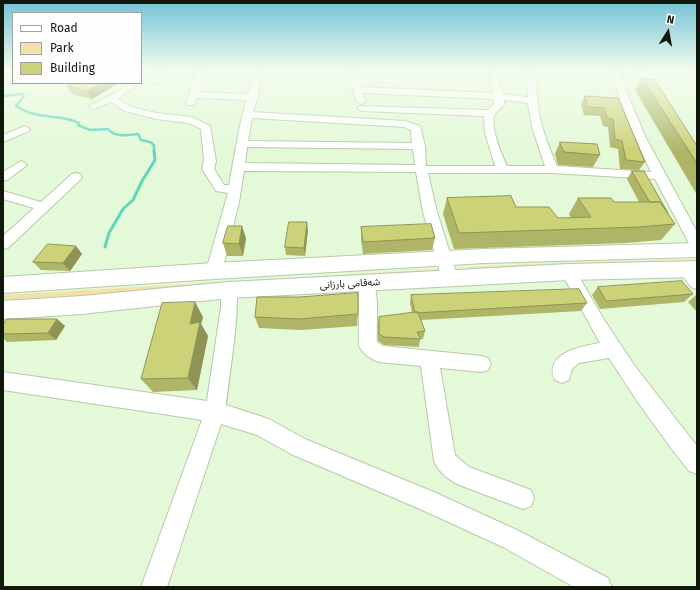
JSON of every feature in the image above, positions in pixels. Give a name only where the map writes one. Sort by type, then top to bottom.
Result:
[{"type":"highway","name":"شەقامی بارزانی","points":[[3,285],[444,258],[697,250]]},
{"type":"highway","name":"شەقامی بارزانی","points":[[9,315],[229,290],[366,284],[569,272],[693,274]]},
{"type":"street","points":[[192,98],[192,99],[237,98]]},
{"type":"street","points":[[214,271],[235,190],[248,115],[253,98]]},
{"type":"street","points":[[360,98],[365,122]]},
{"type":"street","points":[[499,98],[499,105],[490,112],[488,119],[494,150],[502,169]]},
{"type":"street","points":[[509,98],[533,101]]},
{"type":"street","points":[[533,98],[536,120],[552,169]]},
{"type":"street","points":[[623,98],[658,176],[697,245]]},
{"type":"street","points":[[657,98],[661,104]]},
{"type":"street","points":[[94,106],[112,99],[128,109],[156,116],[192,120],[201,124],[206,128],[210,161],[208,169],[210,175],[220,188],[235,190]]},
{"type":"street","points":[[362,108],[410,111],[490,112]]},
{"type":"street","points":[[248,115],[414,126],[417,130],[421,169],[430,212],[450,279]]},
{"type":"street","points":[[3,139],[25,129]]},
{"type":"street","points":[[243,144],[419,146]]},
{"type":"street","points":[[3,177],[21,165]]},
{"type":"street","points":[[239,167],[552,169],[658,176]]},
{"type":"street","points":[[3,244],[76,177]]},
{"type":"street","points":[[3,195],[44,207]]},
{"type":"street","points":[[569,272],[612,350],[665,425],[697,463]]},
{"type":"street","points":[[366,284],[368,298],[368,346],[379,354],[482,364]]},
{"type":"street","points":[[154,587],[215,412],[229,308],[229,290]]},
{"type":"street","points":[[562,374],[563,366],[569,360],[583,355],[612,350]]},
{"type":"street","points":[[429,359],[445,461],[462,475],[523,498]]},
{"type":"street","points":[[3,381],[215,412],[262,426],[298,447],[428,501],[504,536],[600,587]]},
{"type":"green space","points":[[697,260],[697,265],[468,270],[470,267],[584,262]]},
{"type":"green space","points":[[441,269],[443,273],[3,302],[3,295]]},
{"type":"building","points":[[585,98],[618,98],[645,162],[626,160],[622,141],[615,139],[613,119],[607,118],[604,108],[588,107]]},
{"type":"building","points":[[655,98],[666,98],[697,146],[697,163]]},
{"type":"building","points":[[560,142],[597,144],[600,155],[564,152]]},
{"type":"building","points":[[632,171],[644,171],[668,213],[660,202],[650,202]]},
{"type":"building","points":[[511,196],[516,207],[549,207],[558,218],[591,217],[578,198],[611,198],[614,202],[660,202],[675,224],[639,227],[459,233],[447,198]]},
{"type":"building","points":[[289,222],[307,222],[304,248],[285,247]]},
{"type":"building","points":[[431,224],[435,238],[363,242],[361,227]]},
{"type":"building","points":[[228,226],[242,226],[239,244],[223,243]]},
{"type":"building","points":[[48,244],[76,246],[63,263],[33,262]]},
{"type":"building","points":[[682,281],[693,294],[606,301],[598,287]]},
{"type":"building","points":[[579,289],[587,303],[415,313],[411,295]]},
{"type":"building","points":[[358,293],[358,314],[299,319],[255,317],[257,297],[299,297]]},
{"type":"building","points":[[195,302],[190,324],[200,322],[188,378],[141,379],[162,303]]},
{"type":"building","points":[[418,312],[425,331],[417,332],[421,339],[384,337],[379,334],[379,317]]},
{"type":"building","points":[[7,319],[57,319],[48,333],[3,334],[3,325]]},
{"type":"waterway","points":[[23,98],[16,106],[24,111],[33,114],[71,120],[90,130],[108,129],[114,134],[118,135],[138,134],[141,140],[150,142],[154,145],[154,151]]},
{"type":"waterway","points":[[105,247],[109,233],[123,209],[133,200],[142,181],[155,160],[154,151]]}]
